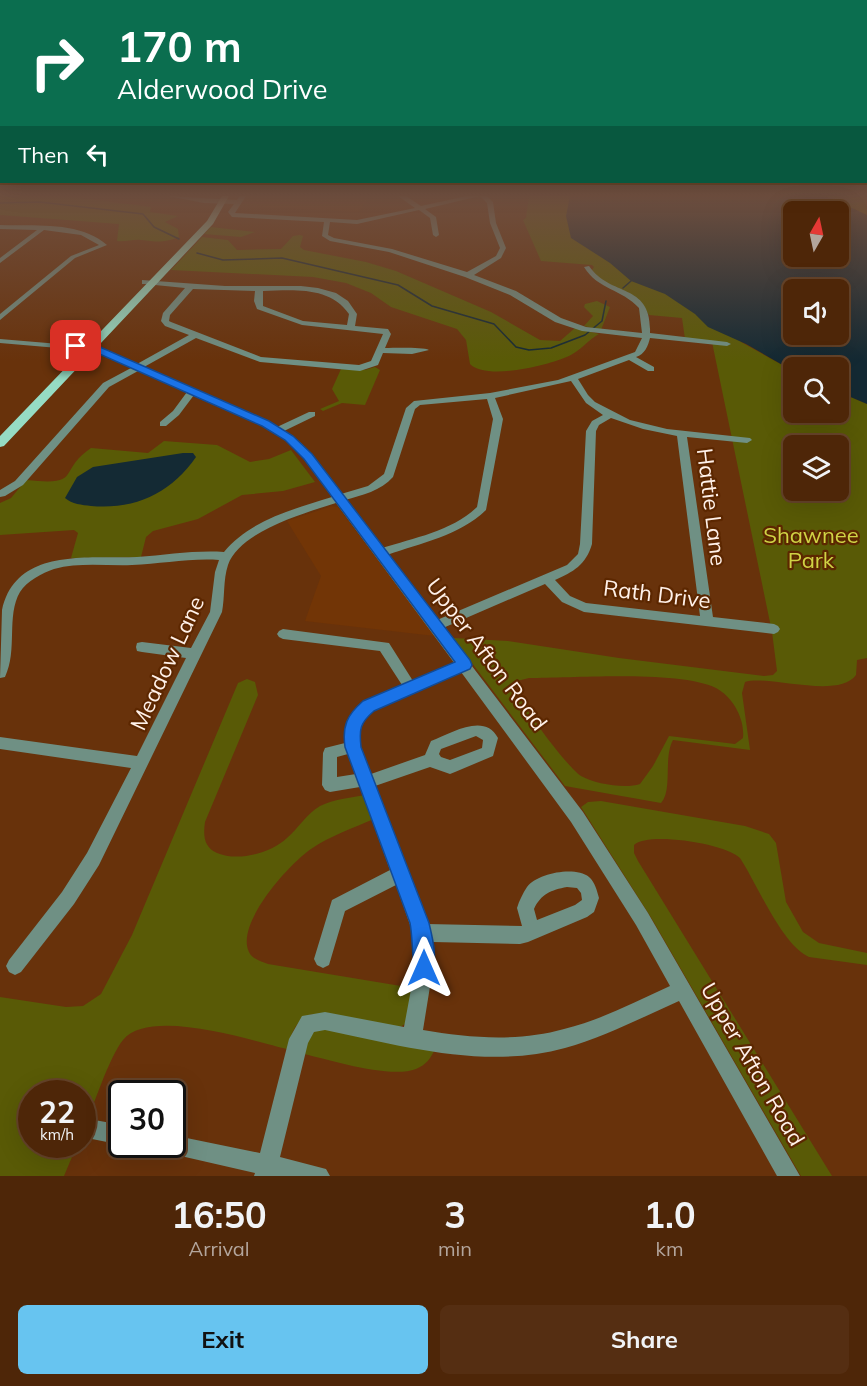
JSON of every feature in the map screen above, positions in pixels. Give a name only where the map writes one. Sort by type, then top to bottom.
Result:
[{"type":"main road","points":[[0,443],[176,251]]},
{"type":"main road","points":[[0,431],[87,347]]},
{"type":"street","points":[[0,261],[13,251]]},
{"type":"street","points":[[0,318],[73,257],[90,251]]},
{"type":"street","points":[[393,251],[468,275],[513,293],[558,320],[585,329],[596,332],[727,344]]},
{"type":"street","points":[[468,275],[499,257],[502,251]]},
{"type":"street","points":[[0,673],[8,648],[11,599],[21,584],[39,571],[73,562],[137,561],[201,554],[226,556],[256,530],[372,488],[385,480],[415,399],[490,396],[573,378],[631,358],[643,349],[646,337],[646,315],[640,303],[596,280],[587,267]]},
{"type":"street","points":[[149,282],[259,289],[296,288],[334,296],[352,310],[351,327]]},
{"type":"street","points":[[191,286],[166,315],[165,321],[195,335],[260,359],[343,367],[370,367],[375,363],[387,334],[385,331],[302,323],[269,313],[258,304],[259,289]]},
{"type":"street","points":[[0,494],[19,483],[100,390],[136,366],[195,335]]},
{"type":"street","name":"Upper Afton Road","points":[[0,341],[87,347],[136,366],[278,430],[301,449],[577,817],[620,883],[789,1176]]},
{"type":"street","points":[[381,350],[412,352],[425,350]]},
{"type":"street","points":[[631,358],[651,369]]},
{"type":"street","points":[[573,378],[587,400],[611,414],[660,430],[747,440]]},
{"type":"street","points":[[163,424],[176,413],[193,391]]},
{"type":"street","points":[[380,553],[469,520],[482,508],[498,419],[490,396]]},
{"type":"street","points":[[278,430],[312,414]]},
{"type":"street","points":[[435,626],[571,568],[583,555],[586,544],[591,431],[595,423],[611,414]]},
{"type":"street","name":"Hattie Lane","points":[[682,434],[707,621]]},
{"type":"street","name":"Meadow Lane","points":[[15,966],[68,898],[93,859],[216,612],[220,575],[226,556]]},
{"type":"street","name":"Rath Drive","points":[[546,578],[566,599],[584,607],[774,629]]},
{"type":"street","points":[[283,634],[384,647],[410,687]]},
{"type":"street","points":[[142,647],[195,654]]},
{"type":"street","points":[[412,1037],[424,963],[422,933],[353,747],[351,729],[360,712],[375,702],[465,665]]},
{"type":"street","points":[[0,744],[141,764]]},
{"type":"street","points":[[353,747],[330,753],[330,785],[366,781],[433,759]]},
{"type":"street","points":[[323,959],[338,906],[401,873]]},
{"type":"street","points":[[422,933],[514,936],[532,931]]},
{"type":"street","points":[[266,1171],[299,1039],[307,1024],[325,1021],[482,1047],[547,1043],[582,1034],[683,990]]},
{"type":"street","points":[[186,1149],[266,1171],[319,1176]]},
{"type":"shaded area","points":[[332,506],[338,507],[435,636],[305,621],[321,576],[287,521]]},
{"type":"green space","points":[[189,251],[309,251],[366,262],[396,271],[491,312],[540,340],[560,341],[575,328],[599,334],[573,354],[560,360],[518,370],[490,371],[478,369],[470,364],[466,340],[457,329],[391,307],[371,293],[346,283],[313,277],[171,270]]},
{"type":"green space","name":"Shawnee Park","points":[[537,251],[717,251],[741,342],[783,365],[783,423],[849,423],[849,396],[867,404],[867,658],[857,660],[856,675],[847,682],[834,686],[755,680],[745,682],[742,693],[750,750],[673,740],[670,747],[667,790],[661,803],[565,786],[453,638],[508,641],[619,658],[764,676],[773,675],[777,671],[772,632],[712,342],[685,339],[682,318],[649,315],[639,300],[602,282],[592,270],[594,267],[541,261]],"holes":[[[653,677],[699,682],[722,692],[737,709],[742,723],[743,738],[735,744],[669,736],[653,766],[640,784],[610,785],[581,776],[574,770],[542,732],[522,702],[513,682],[529,678]]]},
{"type":"green space","points":[[597,301],[610,307],[601,330],[584,326],[593,316],[584,307],[585,304]]},
{"type":"green space","points":[[375,367],[380,370],[365,405],[342,403],[323,411],[320,409],[339,401],[332,389],[341,369],[365,370]]},
{"type":"green space","points":[[164,441],[217,445],[250,462],[269,459],[291,450],[315,482],[283,491],[242,495],[198,519],[153,531],[146,537],[141,557],[71,558],[78,533],[74,530],[0,535],[0,503],[11,498],[26,480],[56,481],[63,479],[74,464],[91,448],[148,453]]},
{"type":"green space","points":[[247,679],[255,682],[258,695],[205,822],[204,836],[209,848],[225,856],[235,857],[263,852],[287,838],[310,813],[320,806],[365,795],[374,819],[318,844],[290,867],[266,896],[257,911],[247,940],[249,952],[255,958],[268,964],[413,988],[405,1024],[400,1027],[313,1014],[298,1023],[287,1049],[227,1034],[178,1026],[155,1026],[136,1031],[123,1040],[118,1048],[96,1099],[96,1080],[18,1080],[18,1158],[72,1158],[64,1176],[0,1176],[0,997],[66,1007],[83,1006],[101,994],[132,935],[238,683]]},
{"type":"green space","points":[[601,801],[745,826],[769,834],[776,843],[786,902],[803,932],[819,943],[867,953],[867,965],[809,957],[799,950],[789,940],[771,913],[740,858],[732,853],[704,844],[670,839],[642,841],[634,845],[634,853],[638,861],[832,1176],[801,1176],[652,919],[581,807],[588,802]]},
{"type":"green space","points":[[321,1028],[435,1049],[428,1061],[416,1069],[391,1072],[360,1068],[304,1054],[310,1034]]},
{"type":"water","points":[[591,251],[783,251],[783,267],[849,267],[849,251],[867,251],[867,404],[849,396],[849,357],[783,357],[783,365],[746,344],[708,327],[695,314],[665,294],[631,281]]},
{"type":"water","points":[[193,453],[196,457],[175,480],[151,497],[107,507],[81,505],[65,498],[77,477],[93,467]]},
{"type":"waterway","points":[[197,253],[223,260],[282,258],[398,285],[432,306],[494,324],[516,347],[529,350],[551,348],[585,335],[602,321],[606,301]]},
{"type":"waterway","points":[[623,288],[631,281]]},
{"type":"route","points":[[76,346],[97,349],[266,423],[299,446],[465,665],[368,706],[356,717],[351,729],[353,747],[420,923],[424,945],[424,968]]}]
